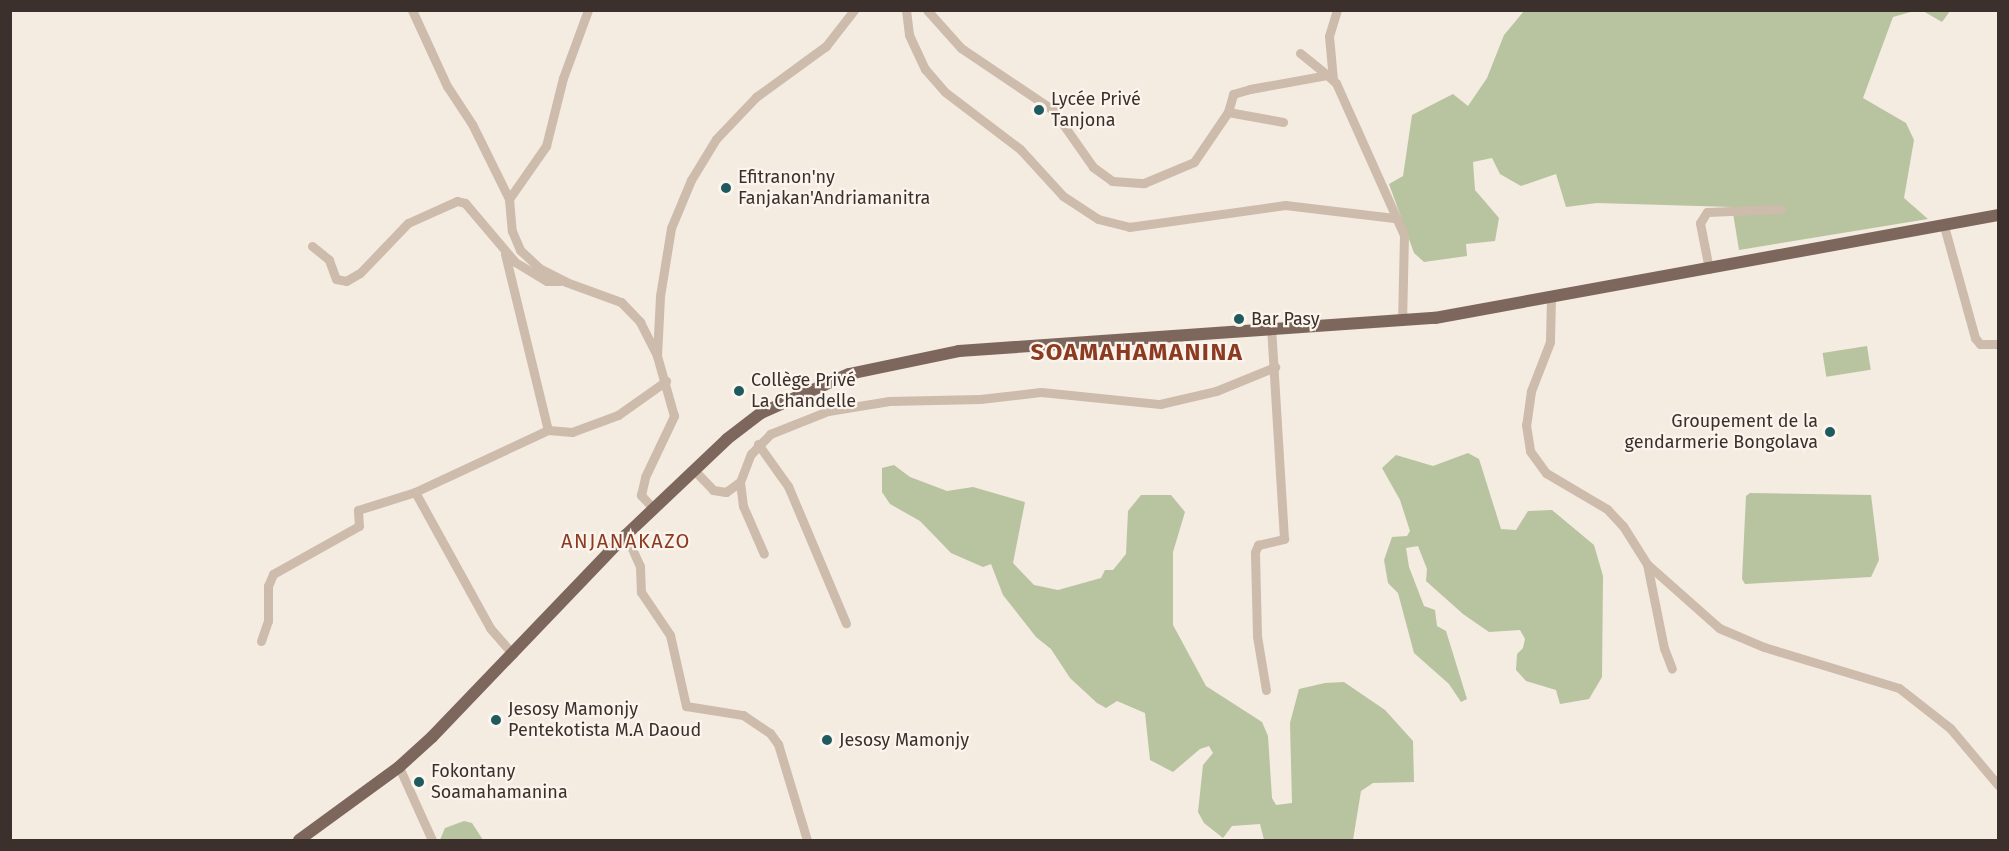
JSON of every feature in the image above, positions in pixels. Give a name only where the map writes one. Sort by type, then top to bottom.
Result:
[{"type":"main road","points":[[299,840],[399,767],[693,469],[761,413],[849,374],[893,362],[959,351],[1435,318],[1998,215]]},
{"type":"street","points":[[412,10],[447,86],[472,124],[509,200],[512,231],[520,250],[539,268],[566,282],[621,302],[640,322],[657,356],[666,381],[674,416],[645,477],[642,495],[653,508]]},
{"type":"street","points":[[509,200],[546,146],[563,78],[588,10]]},
{"type":"street","points":[[657,356],[664,262],[671,228],[691,180],[716,139],[756,97],[826,46],[854,10]]},
{"type":"street","points":[[906,10],[909,34],[925,69],[945,92],[1020,149],[1063,196],[1098,219],[1128,227],[1285,205],[1394,219]]},
{"type":"street","points":[[927,10],[960,48],[1029,90],[1053,110],[1093,166],[1112,181],[1144,183],[1194,162],[1228,112],[1233,94],[1330,77]]},
{"type":"street","points":[[1337,10],[1329,36],[1330,77],[1394,219],[1404,236],[1402,320]]},
{"type":"street","points":[[1300,53],[1330,77]]},
{"type":"street","points":[[1228,112],[1283,122]]},
{"type":"street","points":[[312,246],[329,260],[336,279],[346,281],[360,273],[408,224],[457,201],[465,203],[506,254],[547,281],[566,282]]},
{"type":"street","points":[[1708,269],[1700,223],[1707,212],[1781,208]]},
{"type":"street","points":[[1944,226],[1976,338],[1980,344],[1998,344]]},
{"type":"street","points":[[506,254],[548,430]]},
{"type":"street","points":[[1551,297],[1550,342],[1531,391],[1526,425],[1530,451],[1546,473],[1607,509],[1647,564],[1719,628],[1764,647],[1899,688],[1950,728],[1998,785]]},
{"type":"street","points":[[1266,690],[1257,636],[1255,552],[1258,546],[1284,538],[1271,329]]},
{"type":"street","points":[[764,554],[743,506],[740,482],[744,465],[759,444],[796,421],[889,400],[980,399],[1041,392],[1160,404],[1216,391],[1275,367]]},
{"type":"street","points":[[261,641],[268,621],[268,586],[273,574],[359,526],[358,510],[367,505],[414,492],[548,430],[572,432],[618,415],[666,381]]},
{"type":"street","points":[[759,444],[788,486],[846,622]]},
{"type":"street","points":[[693,469],[713,490],[726,492],[740,482]]},
{"type":"street","points":[[414,492],[490,628],[513,654]]},
{"type":"street","points":[[627,535],[640,566],[641,592],[670,635],[686,706],[743,715],[770,733],[778,744],[807,840]]},
{"type":"street","points":[[1647,564],[1664,648],[1672,669]]},
{"type":"street","points":[[399,767],[432,840]]},
{"type":"green space","points":[[1524,11],[1914,11],[1893,17],[1863,98],[1906,123],[1914,140],[1904,198],[1928,219],[1739,250],[1732,207],[1597,203],[1566,207],[1556,174],[1521,186],[1500,174],[1492,158],[1473,162],[1475,190],[1499,218],[1495,241],[1466,244],[1467,256],[1424,262],[1414,253],[1389,184],[1403,176],[1412,115],[1453,94],[1468,106],[1487,78],[1504,35]]},
{"type":"green space","points":[[1923,11],[1950,11],[1942,22]]},
{"type":"green space","points":[[1867,346],[1871,370],[1826,377],[1823,353]]},
{"type":"green space","points":[[1468,453],[1479,459],[1501,529],[1516,530],[1528,511],[1552,510],[1594,545],[1603,576],[1602,677],[1589,699],[1560,704],[1556,690],[1526,681],[1516,670],[1517,654],[1523,648],[1525,639],[1520,630],[1489,632],[1463,614],[1426,581],[1427,569],[1418,546],[1406,548],[1409,567],[1424,606],[1435,610],[1437,626],[1446,631],[1467,699],[1461,702],[1449,684],[1414,653],[1398,593],[1388,583],[1384,560],[1392,537],[1407,536],[1410,531],[1400,500],[1382,468],[1396,455],[1433,466]]},
{"type":"green space","points":[[894,465],[910,477],[947,491],[973,487],[1025,502],[1013,563],[1034,585],[1058,590],[1101,578],[1105,570],[1113,570],[1126,554],[1128,511],[1141,495],[1171,495],[1185,512],[1173,552],[1173,625],[1206,686],[1262,722],[1268,736],[1272,798],[1276,805],[1292,803],[1290,723],[1299,689],[1325,683],[1344,682],[1385,710],[1413,741],[1414,782],[1373,783],[1361,791],[1353,840],[1264,840],[1260,824],[1232,826],[1223,838],[1204,823],[1198,812],[1203,765],[1213,753],[1209,746],[1200,749],[1173,772],[1150,760],[1145,713],[1117,701],[1106,708],[1097,703],[1070,678],[1051,649],[1036,637],[1003,595],[991,564],[983,567],[951,553],[920,521],[890,504],[882,492],[882,468]]},
{"type":"green space","points":[[1750,493],[1871,495],[1879,560],[1871,577],[1745,584],[1742,579],[1746,496]]},
{"type":"green space","points":[[464,821],[472,823],[483,840],[440,840],[445,828]]},
{"type":"place","name":"Lycée Privé Tanjona","points":[[1039,110]]},
{"type":"place","name":"Efitranon'ny Fanjakan'Andriamanitra","points":[[726,188]]},
{"type":"place","name":"Bar Pasy","points":[[1239,319]]},
{"type":"place","name":"Collège Privé La Chandelle","points":[[739,391]]},
{"type":"place","name":"Groupement de la gendarmerie Bongolava","points":[[1830,432]]},
{"type":"place","name":"Jesosy Mamonjy Pentekotista M.A Daoud","points":[[496,720]]},
{"type":"place","name":"Jesosy Mamonjy","points":[[827,740]]},
{"type":"place","name":"Fokontany Soamahamanina","points":[[419,782]]},
{"type":"district","name":"SOAMAHAMANINA","points":[[1137,353]]},
{"type":"district","name":"ANJANAKAZO","points":[[626,541]]}]
